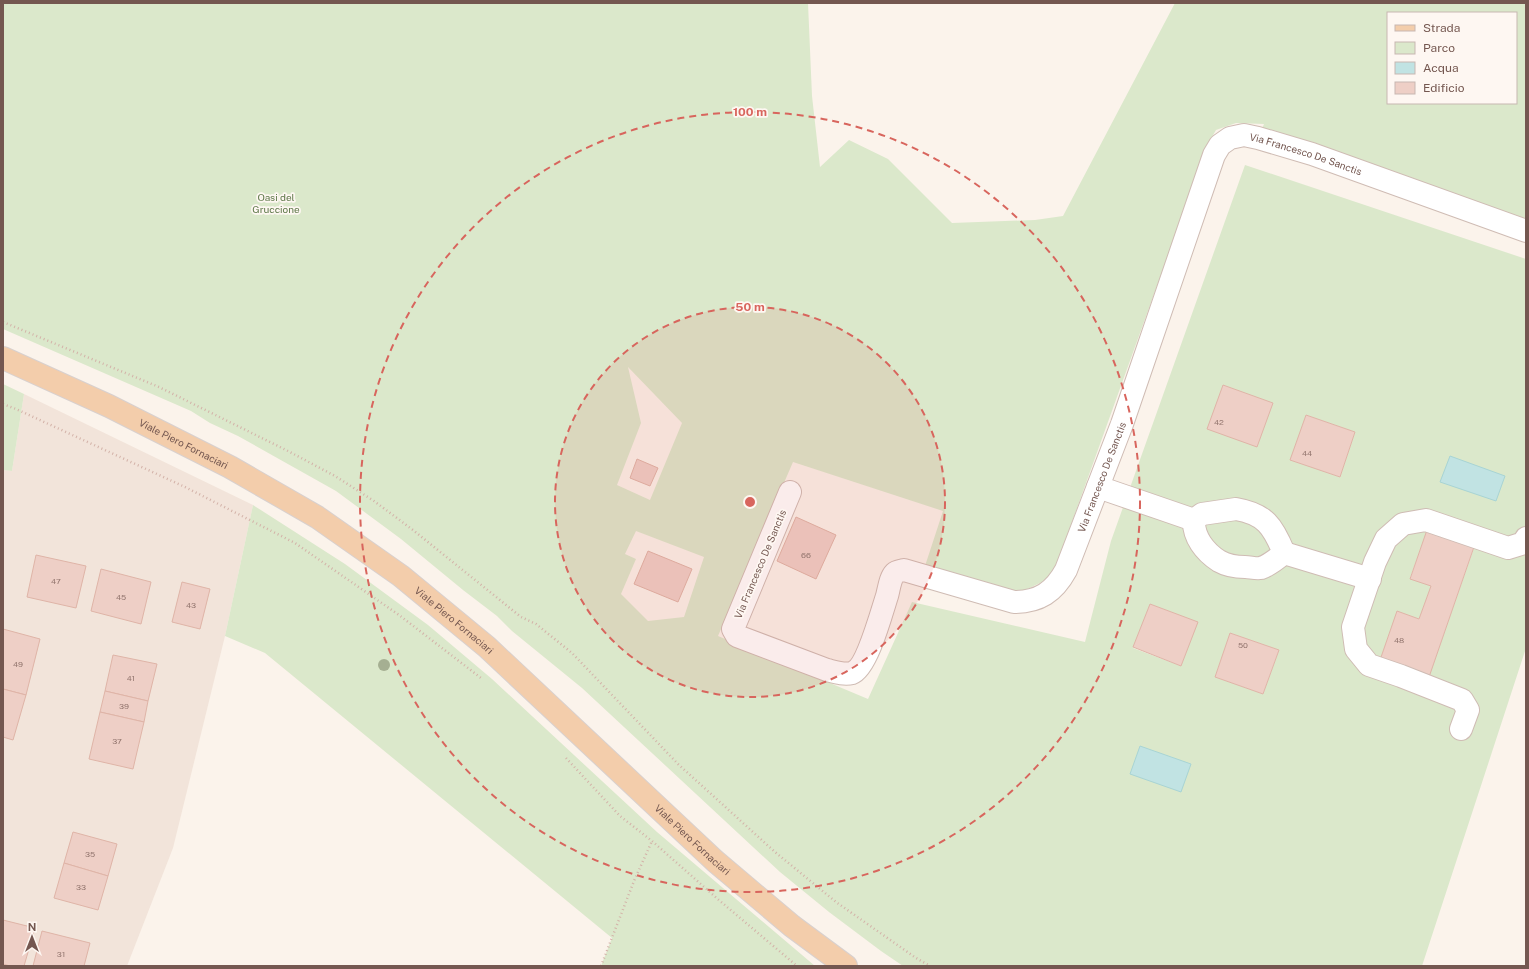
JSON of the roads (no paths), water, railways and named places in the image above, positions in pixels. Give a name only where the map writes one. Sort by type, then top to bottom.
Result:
[{"type":"main road","name":"Viale Piero Fornaciari","points":[[3,358],[110,406],[230,467],[317,517],[401,576],[487,647],[715,861],[792,926],[846,966]]},
{"type":"street","name":"Via Francesco De Sanctis","points":[[790,492],[733,629],[737,636],[827,670],[840,673],[853,673],[861,666],[867,656],[892,578],[896,572],[904,570],[1014,602],[1027,602],[1038,598],[1059,583],[1066,570],[1098,488],[1144,362],[1214,155],[1220,145],[1230,138],[1244,135],[1312,154],[1526,231]]},
{"type":"street","points":[[1098,488],[1194,520]]},
{"type":"street","points":[[1194,520],[1202,514],[1221,510],[1236,509],[1250,511],[1270,524],[1277,535],[1284,552]]},
{"type":"street","points":[[1194,520],[1194,528],[1198,540],[1219,561],[1234,566],[1260,568],[1273,562],[1284,552]]},
{"type":"street","points":[[1461,730],[1468,710],[1462,700],[1369,665],[1356,649],[1353,627],[1375,562],[1386,539],[1403,524],[1426,520],[1508,548],[1524,543],[1526,538]]},
{"type":"street","points":[[1284,552],[1370,578]]},
{"type":"water","points":[[1450,456],[1505,476],[1496,501],[1440,482]]},
{"type":"water","points":[[1140,746],[1191,764],[1181,792],[1130,774]]},
{"type":"park label","name":"Oasi del Gruccione","points":[[276,202]]}]
